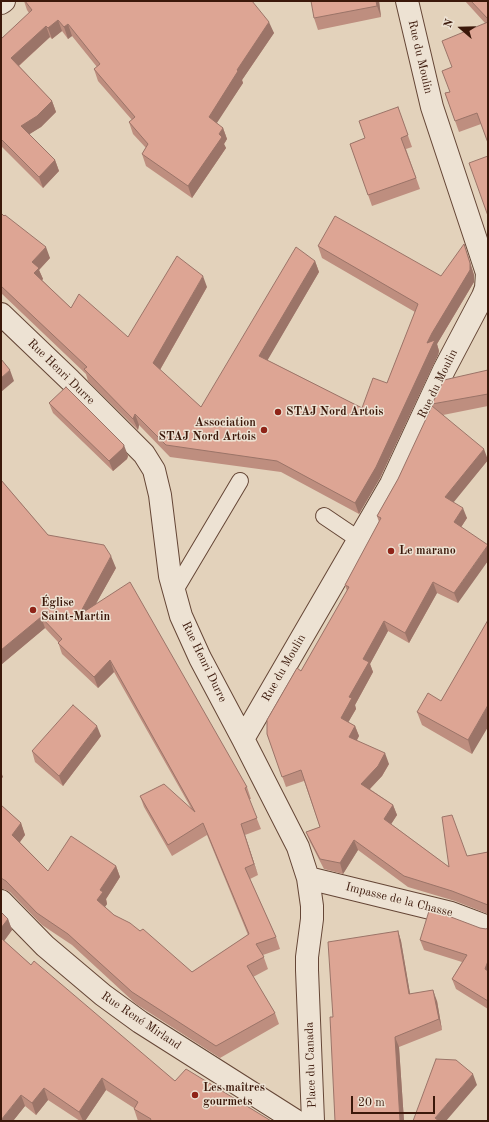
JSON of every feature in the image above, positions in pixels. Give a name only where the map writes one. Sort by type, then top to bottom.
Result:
[{"type":"street","name":"Rue du Moulin","points":[[243,739],[400,468],[444,370],[483,296],[487,280],[487,272],[432,107],[407,1]]},
{"type":"street","name":"Rue Henri Durre","points":[[1,314],[144,454],[150,461],[154,470],[160,495],[168,566],[174,592],[188,632],[298,848],[308,878],[312,906],[312,919],[307,957],[309,1008]]},
{"type":"street","name":"Impasse de la Chasse","points":[[308,878],[451,913],[488,927]]},
{"type":"street","name":"Rue René Mirland","points":[[1,901],[45,946],[103,995],[140,1022],[296,1121]]},
{"type":"street","name":"Place du Canada","points":[[309,1008],[313,1121]]},
{"type":"lane","points":[[174,592],[240,481]]},
{"type":"lane","points":[[324,516],[358,539]]},
{"type":"building","points":[[25,1],[252,1],[269,22],[237,70],[238,71],[209,117],[223,128],[219,134],[222,137],[188,186],[142,154],[148,144],[129,122],[135,117],[94,69],[100,64],[68,24],[64,27],[58,20],[48,28],[46,26],[11,58],[52,101],[37,116],[21,126],[55,160],[39,177],[1,139],[1,39],[32,10]]},
{"type":"building","points":[[311,1],[376,1],[377,6],[314,18]]},
{"type":"building","points":[[471,1],[488,1],[488,19]]},
{"type":"building","points":[[488,22],[488,143],[477,113],[455,121],[445,93],[450,92],[442,71],[452,67],[442,41]]},
{"type":"building","points":[[398,107],[408,135],[401,138],[416,178],[368,195],[350,144],[365,138],[359,121]]},
{"type":"building","points":[[488,156],[488,216],[469,163]]},
{"type":"building","points":[[1,213],[46,247],[32,262],[39,268],[34,273],[71,308],[79,294],[128,337],[177,256],[203,276],[153,363],[201,407],[296,247],[315,261],[259,356],[362,408],[373,378],[387,383],[418,304],[318,246],[335,216],[441,276],[464,244],[470,263],[470,270],[427,343],[435,340],[376,467],[355,503],[277,461],[166,445],[135,414],[133,419],[84,369],[87,367],[1,286]]},
{"type":"building","points":[[1,359],[10,370],[1,378]]},
{"type":"building","points":[[488,370],[488,394],[432,404],[444,380]]},
{"type":"building","points":[[66,387],[124,445],[123,448],[109,461],[49,403]]},
{"type":"building","points":[[432,406],[484,449],[445,497],[463,508],[454,522],[488,545],[454,593],[433,582],[405,633],[384,621],[363,659],[369,662],[349,697],[352,698],[341,718],[355,726],[349,737],[385,753],[378,766],[361,784],[393,805],[384,819],[449,867],[442,817],[452,815],[467,856],[488,852],[488,905],[452,891],[404,876],[354,840],[340,863],[320,859],[306,832],[320,827],[301,770],[282,777],[267,734],[267,720],[297,668],[301,671],[349,587],[345,585],[381,518],[377,516],[398,479]]},
{"type":"building","points":[[1,480],[48,535],[104,545],[111,556],[79,615],[130,582],[247,787],[245,788],[257,818],[241,824],[254,864],[245,868],[276,937],[256,944],[264,957],[247,966],[275,1013],[216,1046],[132,992],[68,934],[37,913],[6,881],[1,878],[1,805],[21,823],[12,835],[48,871],[71,836],[116,866],[100,890],[103,892],[97,900],[114,915],[130,923],[140,931],[143,929],[192,972],[249,934],[203,823],[168,845],[140,796],[164,784],[195,812],[110,660],[94,677],[58,643],[62,639],[41,617],[1,650]]},
{"type":"building","points":[[488,620],[488,705],[468,740],[417,712],[428,693],[441,701]]},
{"type":"building","points":[[73,705],[97,726],[59,776],[32,751]]},
{"type":"building","points":[[429,911],[443,914],[480,928],[488,928],[488,961],[485,969],[488,971],[488,1001],[452,979],[467,955],[420,940]]},
{"type":"building","points":[[1,912],[8,919],[1,928]]},
{"type":"building","points":[[398,931],[409,994],[433,990],[439,1019],[395,1037],[400,1121],[335,1121],[330,1017],[333,1017],[328,942]]},
{"type":"building","points":[[1,938],[31,965],[34,961],[175,1081],[186,1069],[271,1121],[150,1121],[151,1119],[134,1109],[138,1102],[102,1078],[79,1112],[44,1088],[32,1103],[21,1095],[1,1120]]},
{"type":"building","points":[[436,1059],[456,1060],[473,1074],[435,1118],[439,1121],[413,1121]]},
{"type":"place","name":"STAJ Nord Artois","points":[[278,412]]},
{"type":"place","name":"Association STAJ Nord Artois","points":[[264,430]]},
{"type":"place","name":"Le marano","points":[[391,551]]},
{"type":"place","name":"Église Saint-Martin","points":[[33,610]]},
{"type":"place","name":"Les maîtres gourmets","points":[[195,1095]]}]
